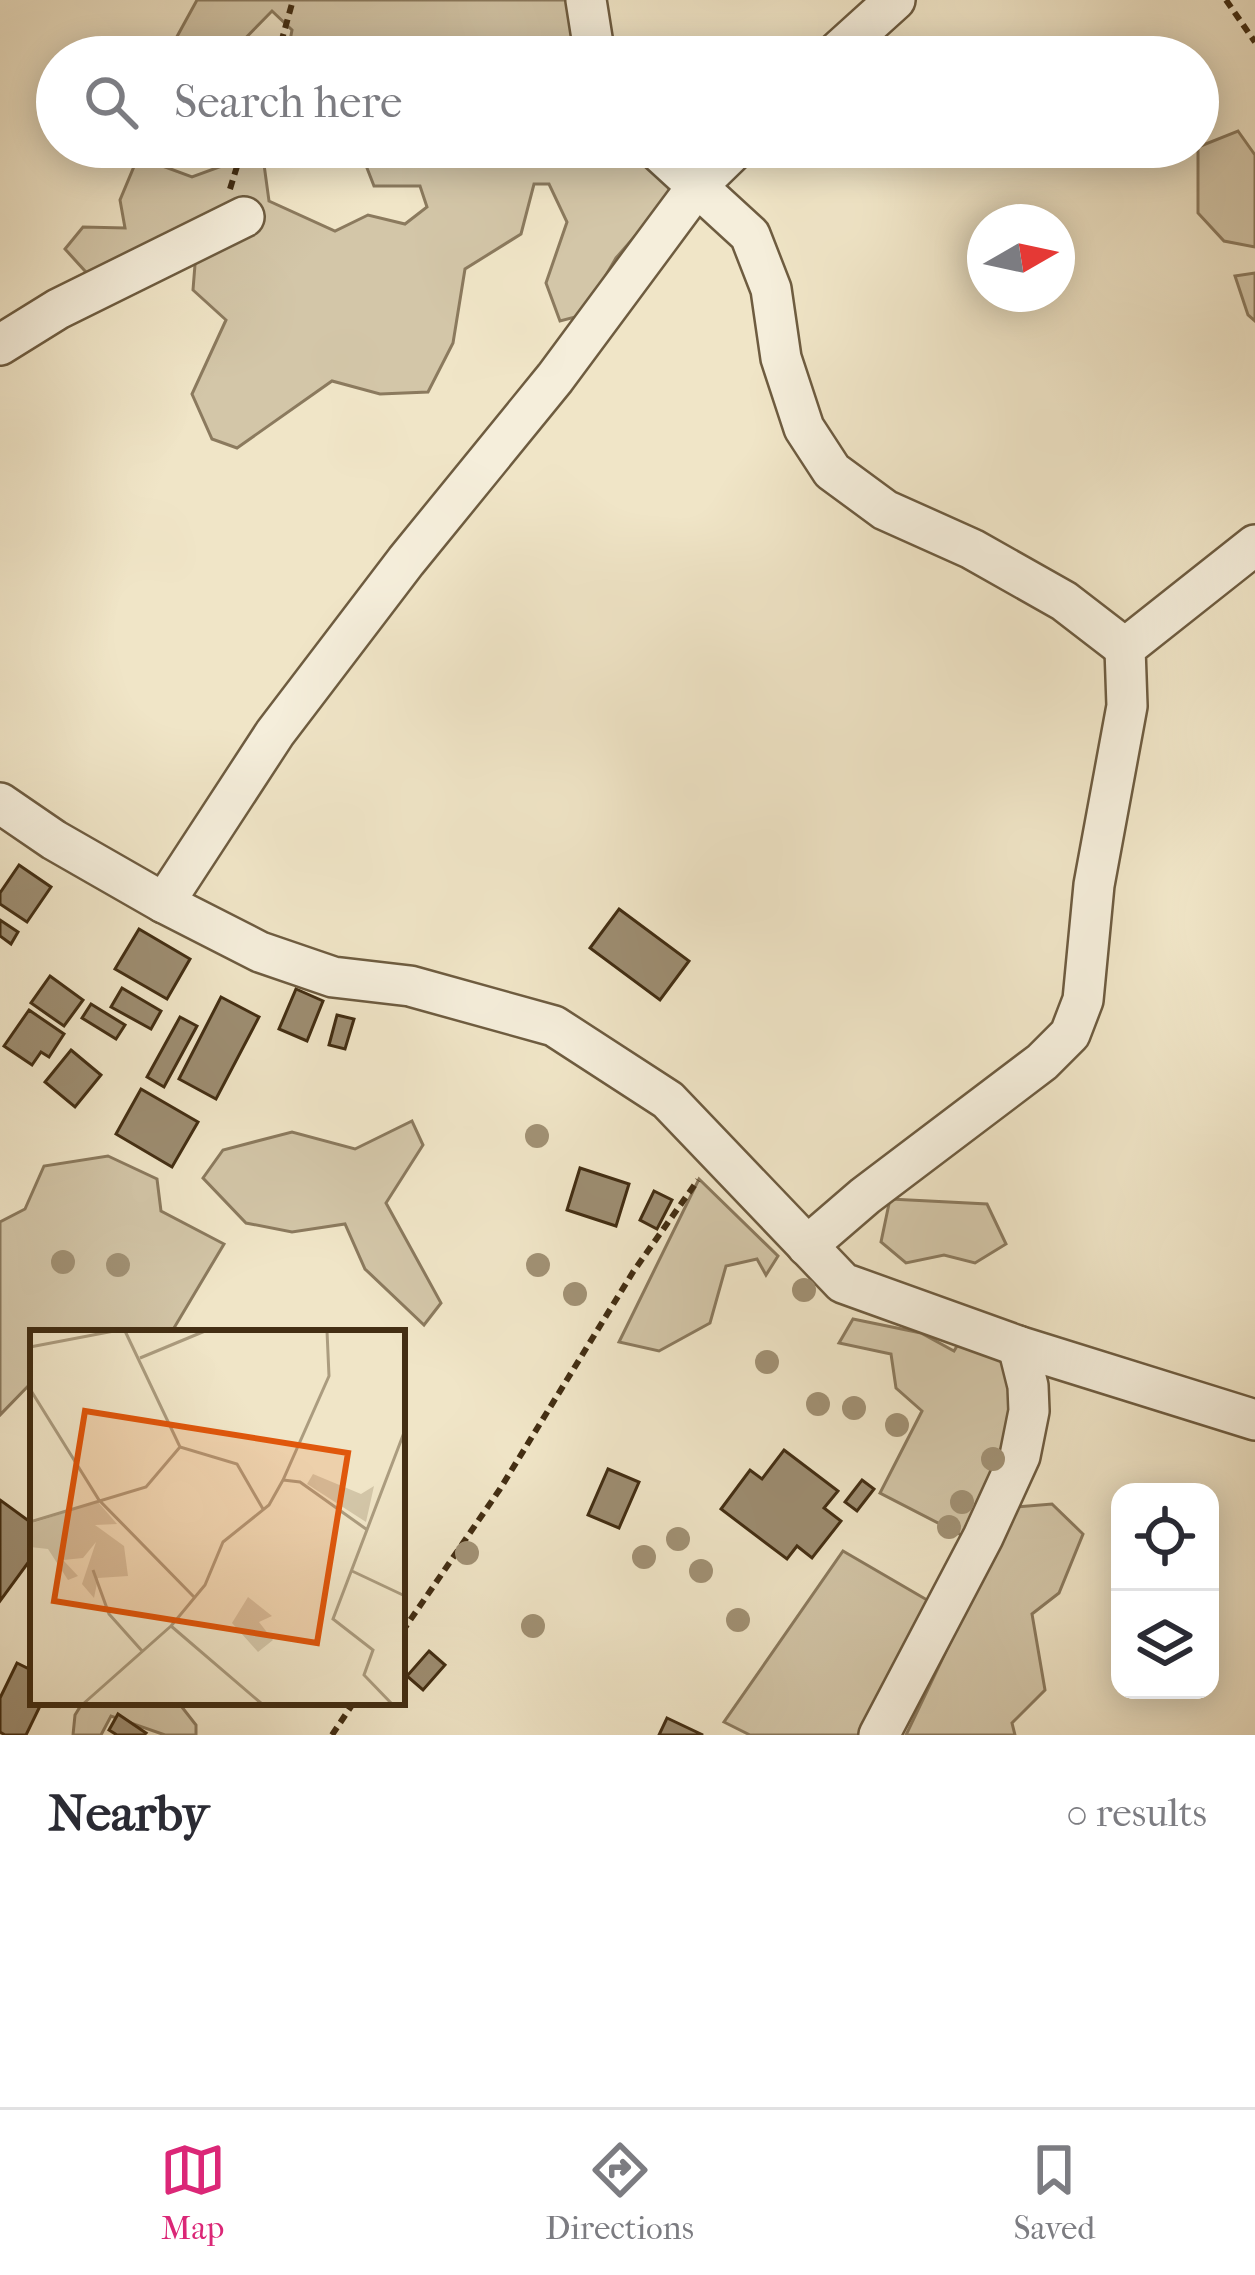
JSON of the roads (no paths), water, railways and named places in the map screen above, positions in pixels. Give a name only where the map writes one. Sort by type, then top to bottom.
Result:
[{"type":"street","points":[[586,0],[592,36]]},
{"type":"street","points":[[855,36],[895,0]]},
{"type":"street","points":[[678,168],[750,235],[771,289],[781,358],[804,428],[832,471],[885,510],[972,549],[1064,601],[1125,648]]},
{"type":"street","points":[[164,903],[275,734],[715,168]]},
{"type":"street","points":[[0,345],[58,309],[244,217]]},
{"type":"street","points":[[1125,648],[1255,545]]},
{"type":"street","points":[[807,1246],[865,1196],[1042,1063],[1070,1034],[1083,1000],[1094,885],[1127,706],[1125,648]]},
{"type":"street","points":[[0,803],[54,840],[260,952],[333,977],[410,986],[554,1026],[668,1100],[843,1283],[1018,1346],[1255,1420]]},
{"type":"street","points":[[879,1735],[1020,1456],[1029,1412],[1018,1346]]}]
